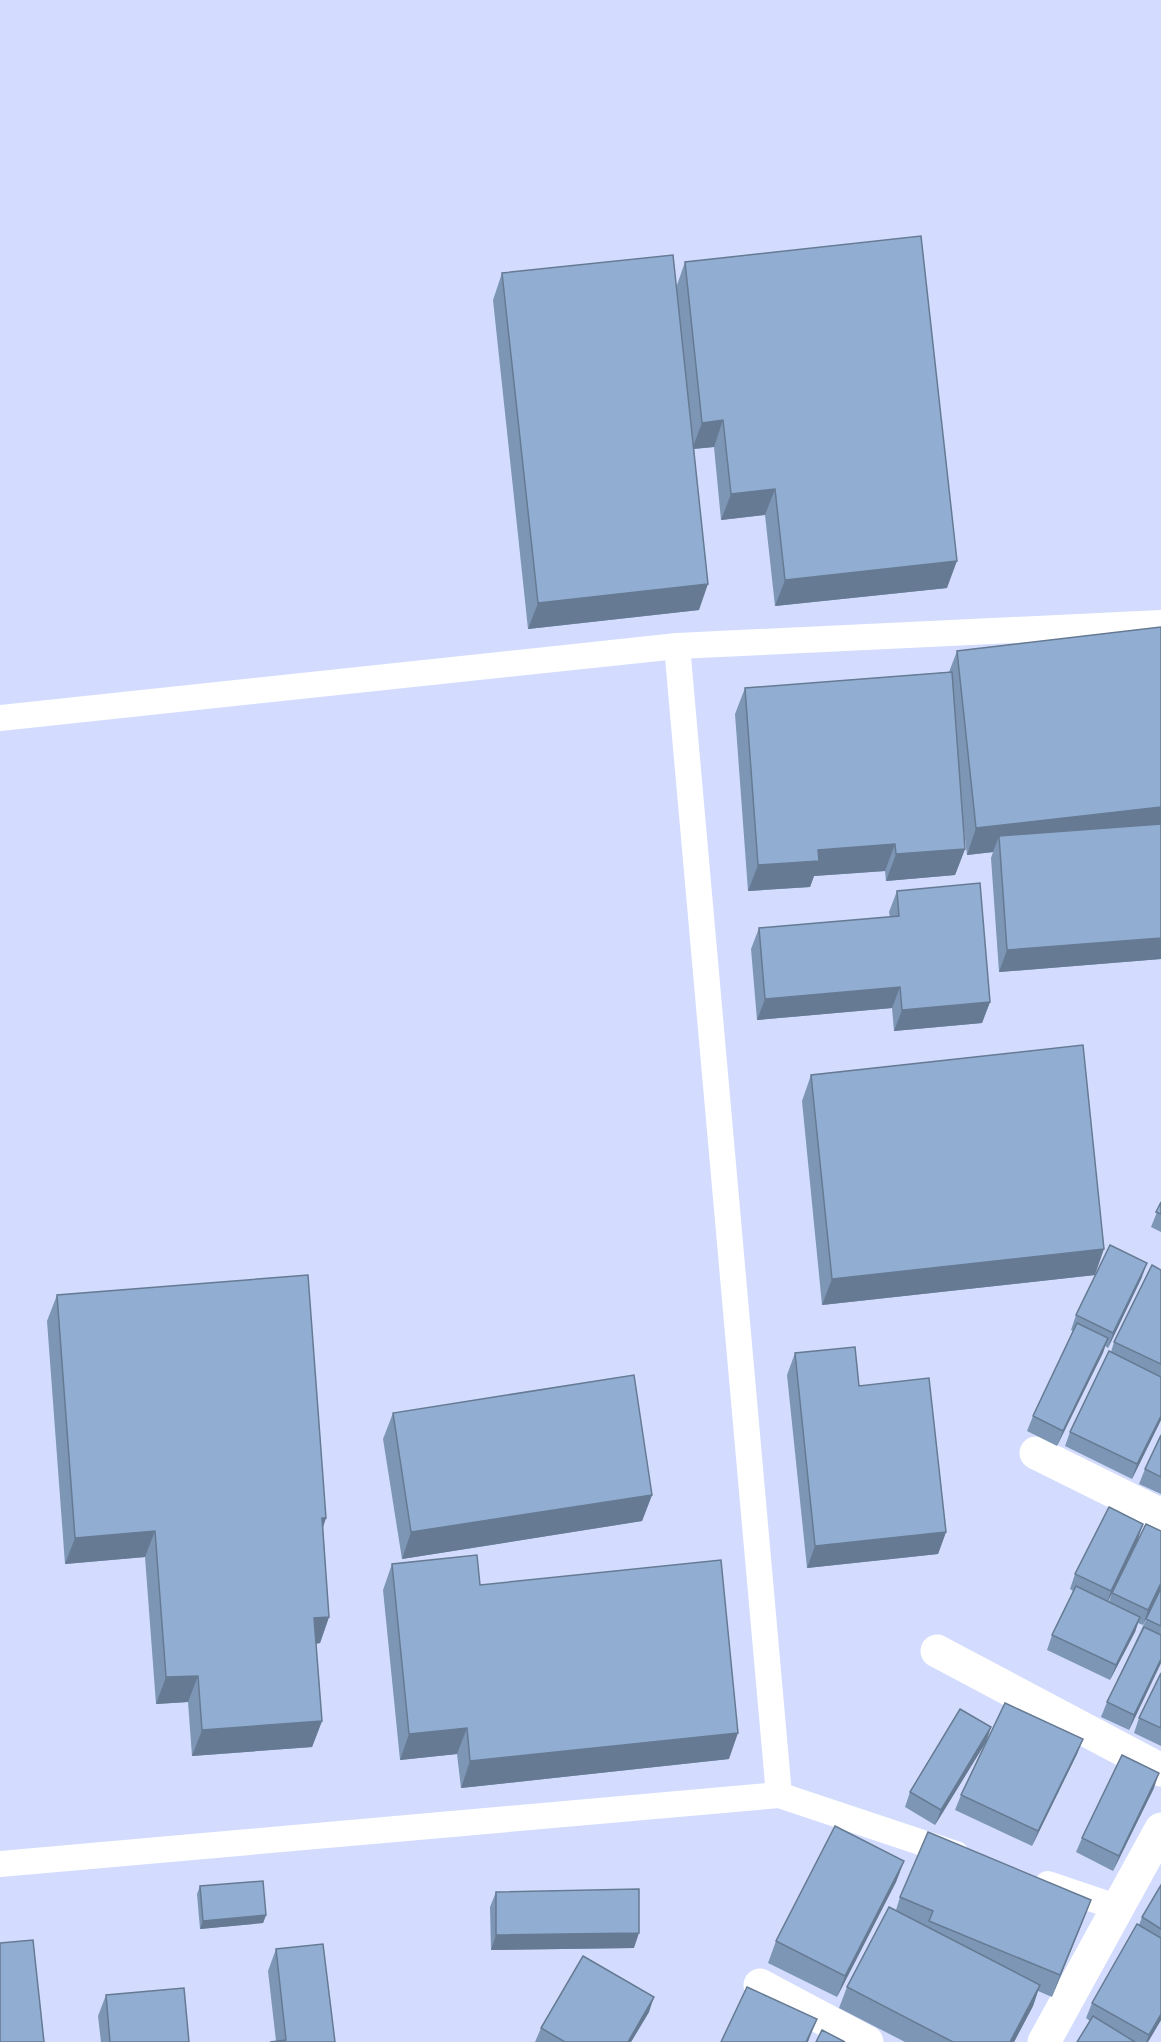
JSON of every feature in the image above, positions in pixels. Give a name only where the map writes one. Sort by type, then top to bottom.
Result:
[{"type":"street","points":[[1036,1453],[1161,1515]]},
{"type":"street","points":[[938,1651],[1161,1770]]},
{"type":"street","points":[[1044,2042],[1161,1829]]},
{"type":"street","points":[[760,1985],[867,2042]]},
{"type":"lane","points":[[0,718],[676,646],[1161,623]]},
{"type":"lane","points":[[676,646],[779,1796]]},
{"type":"lane","points":[[0,1864],[779,1796],[983,1863]]},
{"type":"lane","points":[[1028,1878],[1119,1908]]},
{"type":"building","points":[[921,236],[957,561],[785,580],[775,489],[731,494],[723,420],[702,423],[685,262]]},
{"type":"building","points":[[673,255],[708,584],[538,603],[502,273]]},
{"type":"building","points":[[1161,627],[1161,807],[976,828],[957,651]]},
{"type":"building","points":[[952,672],[965,849],[896,854],[895,844],[818,850],[819,861],[758,865],[745,688]]},
{"type":"building","points":[[1161,824],[1161,938],[1007,950],[999,836]]},
{"type":"building","points":[[980,883],[990,1002],[902,1010],[900,987],[765,999],[759,928],[899,916],[897,891]]},
{"type":"building","points":[[1083,1045],[1104,1249],[832,1279],[811,1075]]},
{"type":"building","points":[[1161,1202],[1161,1214],[1156,1212]]},
{"type":"building","points":[[1110,1245],[1147,1263],[1113,1333],[1076,1315]]},
{"type":"building","points":[[1152,1265],[1161,1270],[1161,1364],[1114,1342]]},
{"type":"building","points":[[308,1275],[326,1518],[322,1518],[329,1617],[314,1618],[322,1721],[202,1730],[198,1676],[166,1677],[155,1531],[75,1538],[57,1295]]},
{"type":"building","points":[[1077,1323],[1108,1338],[1063,1431],[1033,1416]]},
{"type":"building","points":[[855,1347],[859,1386],[929,1378],[946,1532],[815,1546],[795,1353]]},
{"type":"building","points":[[1109,1351],[1161,1377],[1161,1416],[1137,1464],[1070,1432]]},
{"type":"building","points":[[634,1375],[652,1495],[411,1532],[393,1413]]},
{"type":"building","points":[[1161,1435],[1161,1477],[1145,1469]]},
{"type":"building","points":[[1109,1507],[1143,1524],[1111,1591],[1075,1574]]},
{"type":"building","points":[[1146,1524],[1161,1531],[1161,1583],[1148,1610],[1112,1593]]},
{"type":"building","points":[[477,1555],[480,1585],[721,1560],[738,1733],[470,1761],[467,1728],[409,1734],[392,1564]]},
{"type":"building","points":[[1076,1586],[1140,1617],[1116,1665],[1052,1635]]},
{"type":"building","points":[[1161,1588],[1161,1626],[1146,1619]]},
{"type":"building","points":[[1144,1627],[1161,1635],[1161,1659],[1134,1715],[1107,1702]]},
{"type":"building","points":[[1161,1673],[1161,1728],[1139,1718]]},
{"type":"building","points":[[1005,1703],[1083,1739],[1038,1831],[961,1795]]},
{"type":"building","points":[[960,1709],[991,1727],[941,1810],[910,1792]]},
{"type":"building","points":[[1122,1755],[1159,1773],[1119,1856],[1082,1838]]},
{"type":"building","points":[[835,1826],[904,1861],[845,1976],[776,1941]]},
{"type":"building","points":[[928,1832],[1091,1900],[1060,1975],[929,1921],[933,1911],[900,1897]]},
{"type":"building","points":[[263,1881],[266,1915],[203,1921],[200,1886]]},
{"type":"building","points":[[1161,1885],[1161,1929],[1142,1917]]},
{"type":"building","points":[[639,1889],[639,1933],[496,1935],[496,1892]]},
{"type":"building","points":[[889,1907],[1040,1985],[1010,2042],[953,2042],[847,1987]]},
{"type":"building","points":[[1137,1924],[1161,1938],[1161,2014],[1149,2035],[1092,2003]]},
{"type":"building","points":[[33,1940],[44,2042],[0,2042],[0,1943]]},
{"type":"building","points":[[323,1944],[335,2042],[270,2042],[286,2040],[276,1949]]},
{"type":"building","points":[[583,1956],[654,1997],[628,2042],[565,2042],[541,2028]]},
{"type":"building","points":[[747,1987],[817,2019],[806,2042],[721,2042]]},
{"type":"building","points":[[184,1988],[189,2042],[110,2042],[106,1995]]},
{"type":"building","points":[[1093,2016],[1135,2042],[1077,2042]]},
{"type":"building","points":[[822,2030],[845,2042],[816,2042]]}]
